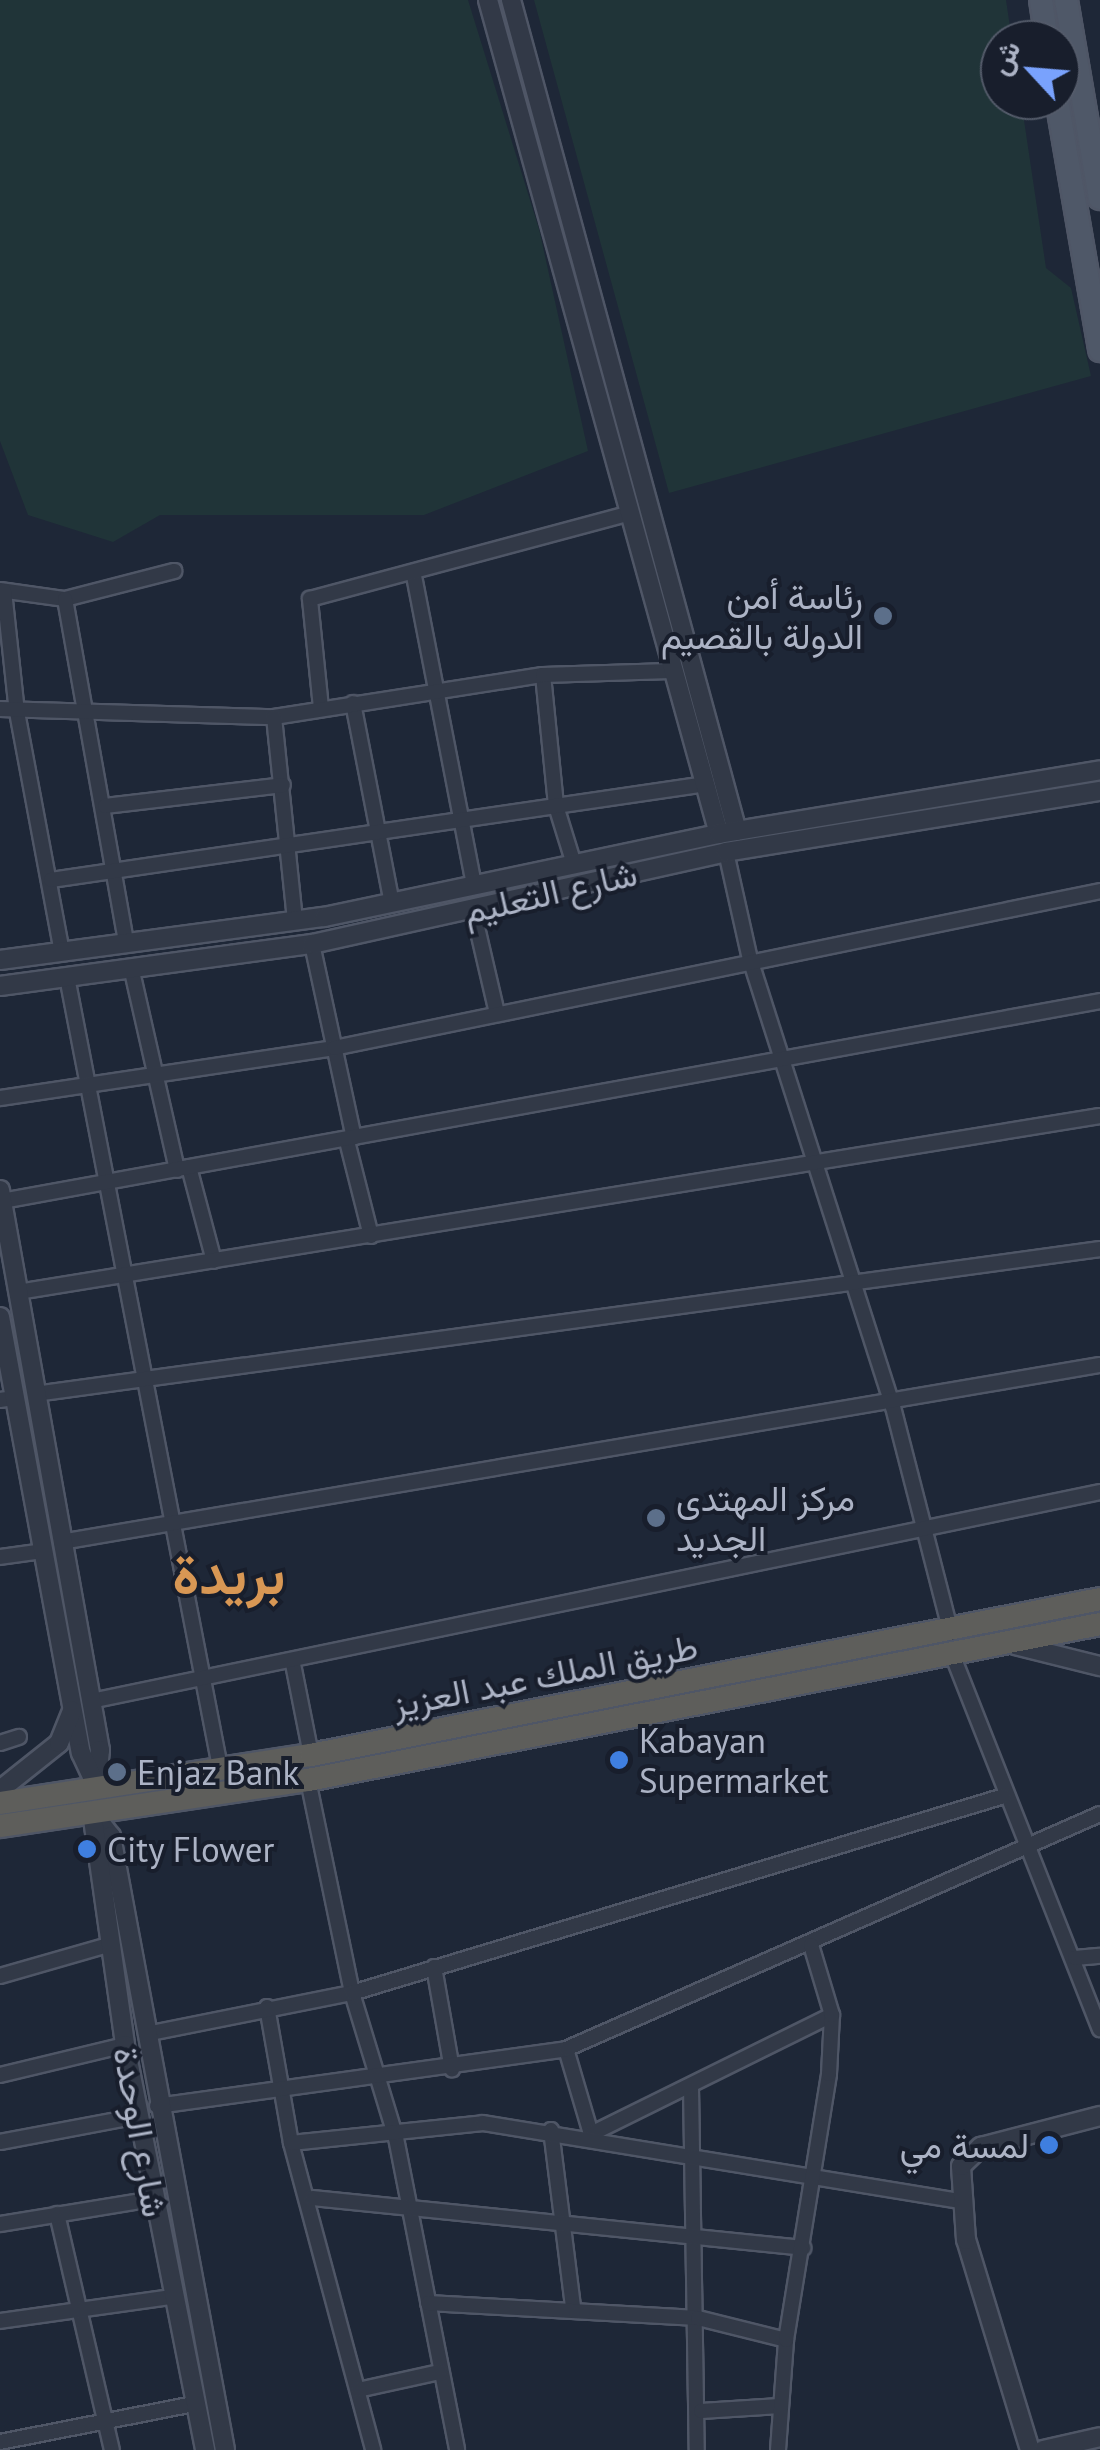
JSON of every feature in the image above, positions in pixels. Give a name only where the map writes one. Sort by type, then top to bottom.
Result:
[{"type":"highway","name":"طريق الملك عبد العزيز","points":[[0,1803],[221,1772],[951,1633],[1100,1599]]},
{"type":"highway","name":"طريق الملك عبد العزيز","points":[[0,1826],[308,1780],[954,1659],[1100,1624]]},
{"type":"main road","points":[[1066,0],[1100,198]]},
{"type":"main road","points":[[1060,120],[1100,350]]},
{"type":"street","points":[[488,0],[624,515],[706,784],[728,832]]},
{"type":"street","points":[[511,0],[728,832]]},
{"type":"street","points":[[321,708],[310,599],[414,576],[624,515]]},
{"type":"street","points":[[62,952],[16,712],[2,590],[65,599],[174,571]]},
{"type":"street","points":[[414,576],[430,694],[462,819],[474,885]]},
{"type":"street","points":[[65,599],[90,718],[126,943]]},
{"type":"street","points":[[0,709],[90,718],[274,718],[354,702],[543,675],[670,670]]},
{"type":"street","points":[[543,675],[556,806],[574,864]]},
{"type":"street","points":[[354,702],[382,832],[392,902]]},
{"type":"street","points":[[274,718],[295,921]]},
{"type":"street","name":"شارع التعليم","points":[[0,960],[295,921],[728,832],[1100,770]]},
{"type":"street","points":[[50,880],[706,784]]},
{"type":"street","points":[[105,806],[283,785]]},
{"type":"street","name":"شارع التعليم","points":[[0,986],[312,944],[726,852],[1100,791]]},
{"type":"street","points":[[726,852],[750,959],[813,1166],[894,1407],[951,1633]]},
{"type":"street","points":[[0,1098],[153,1070],[334,1048],[750,959],[1100,891]]},
{"type":"street","points":[[473,910],[498,1013]]},
{"type":"street","points":[[312,944],[371,1236]]},
{"type":"street","points":[[131,968],[153,1070],[214,1261]]},
{"type":"street","points":[[67,977],[101,1183],[178,1528],[208,1676],[221,1772]]},
{"type":"street","points":[[96,1787],[91,1701],[1,1196],[101,1183],[350,1140],[1100,1001]]},
{"type":"street","points":[[18,1292],[813,1166],[1100,1116]]},
{"type":"street","points":[[35,1394],[1100,1249]]},
{"type":"street","points":[[0,1317],[8,1399],[43,1551],[72,1710],[96,1787]]},
{"type":"street","points":[[61,1542],[178,1528],[894,1407],[1100,1366]]},
{"type":"street","points":[[91,1701],[208,1676],[293,1664],[923,1524],[1100,1492]]},
{"type":"street","points":[[0,1557],[43,1551]]},
{"type":"street","points":[[1015,1645],[1100,1666]]},
{"type":"street","points":[[954,1659],[1004,1796],[1075,1958],[1100,2029]]},
{"type":"street","points":[[293,1664],[311,1755]]},
{"type":"street","points":[[0,1790],[59,1743],[72,1710]]},
{"type":"street","points":[[0,1743],[19,1737]]},
{"type":"street","points":[[308,1780],[352,1993],[382,2081],[396,2138],[404,2208],[428,2303],[456,2450]]},
{"type":"street","points":[[146,2034],[352,1993],[1004,1796]]},
{"type":"street","points":[[92,1812],[111,1836],[158,2106],[225,2450]]},
{"type":"street","name":"شارع الوحدة","points":[[92,1812],[125,2045],[170,2296],[206,2450]]},
{"type":"street","points":[[158,2106],[382,2081],[566,2048],[812,1944],[1024,1845],[1100,1814]]},
{"type":"street","points":[[778,2450],[786,2340],[803,2248],[832,2014],[812,1944]]},
{"type":"street","points":[[0,1976],[108,1945]]},
{"type":"street","points":[[1075,1958],[1100,1956]]},
{"type":"street","points":[[434,1967],[452,2068]]},
{"type":"street","points":[[267,2007],[290,2143],[312,2198],[373,2450]]},
{"type":"street","points":[[592,2134],[832,2014]]},
{"type":"street","points":[[0,2075],[125,2045]]},
{"type":"street","points":[[566,2048],[592,2134]]},
{"type":"street","points":[[691,2087],[688,2236],[698,2318],[697,2450]]},
{"type":"street","points":[[0,2142],[138,2116]]},
{"type":"street","points":[[1030,2450],[990,2342],[960,2202],[961,2166],[981,2147],[1100,2116]]},
{"type":"street","points":[[290,2143],[396,2138],[483,2122],[592,2134],[811,2178],[960,2202]]},
{"type":"street","points":[[551,2130],[573,2306]]},
{"type":"street","points":[[0,2224],[153,2198]]},
{"type":"street","points":[[312,2198],[560,2217],[803,2248]]},
{"type":"street","points":[[57,2214],[112,2450]]},
{"type":"street","points":[[0,2322],[170,2296]]},
{"type":"street","points":[[428,2303],[573,2306],[698,2318],[786,2340]]},
{"type":"street","points":[[358,2390],[440,2372]]},
{"type":"street","points":[[0,2442],[194,2404]]},
{"type":"street","points":[[700,2411],[780,2406]]},
{"type":"street","points":[[1044,2450],[1100,2437]]},
{"type":"green space","points":[[0,0],[468,0],[539,229],[588,451],[424,515],[160,515],[113,542],[28,515],[0,441]]},
{"type":"green space","points":[[534,0],[1006,0],[1009,20],[980,20],[980,120],[1024,120],[1046,268],[1071,288],[1091,376],[669,493]]},
{"type":"place","name":"رئاسة أمن الدولة بالقصيم","points":[[883,616]]},
{"type":"place","name":"مركز المهتدى الجديد","points":[[656,1518]]},
{"type":"place","name":"Kabayan Supermarket","points":[[619,1760]]},
{"type":"place","name":"Enjaz Bank","points":[[117,1772]]},
{"type":"place","name":"City Flower","points":[[87,1849]]},
{"type":"place","name":"لمسة مي","points":[[1049,2145]]},
{"type":"district","name":"بريدة","points":[[229,1574]]}]
